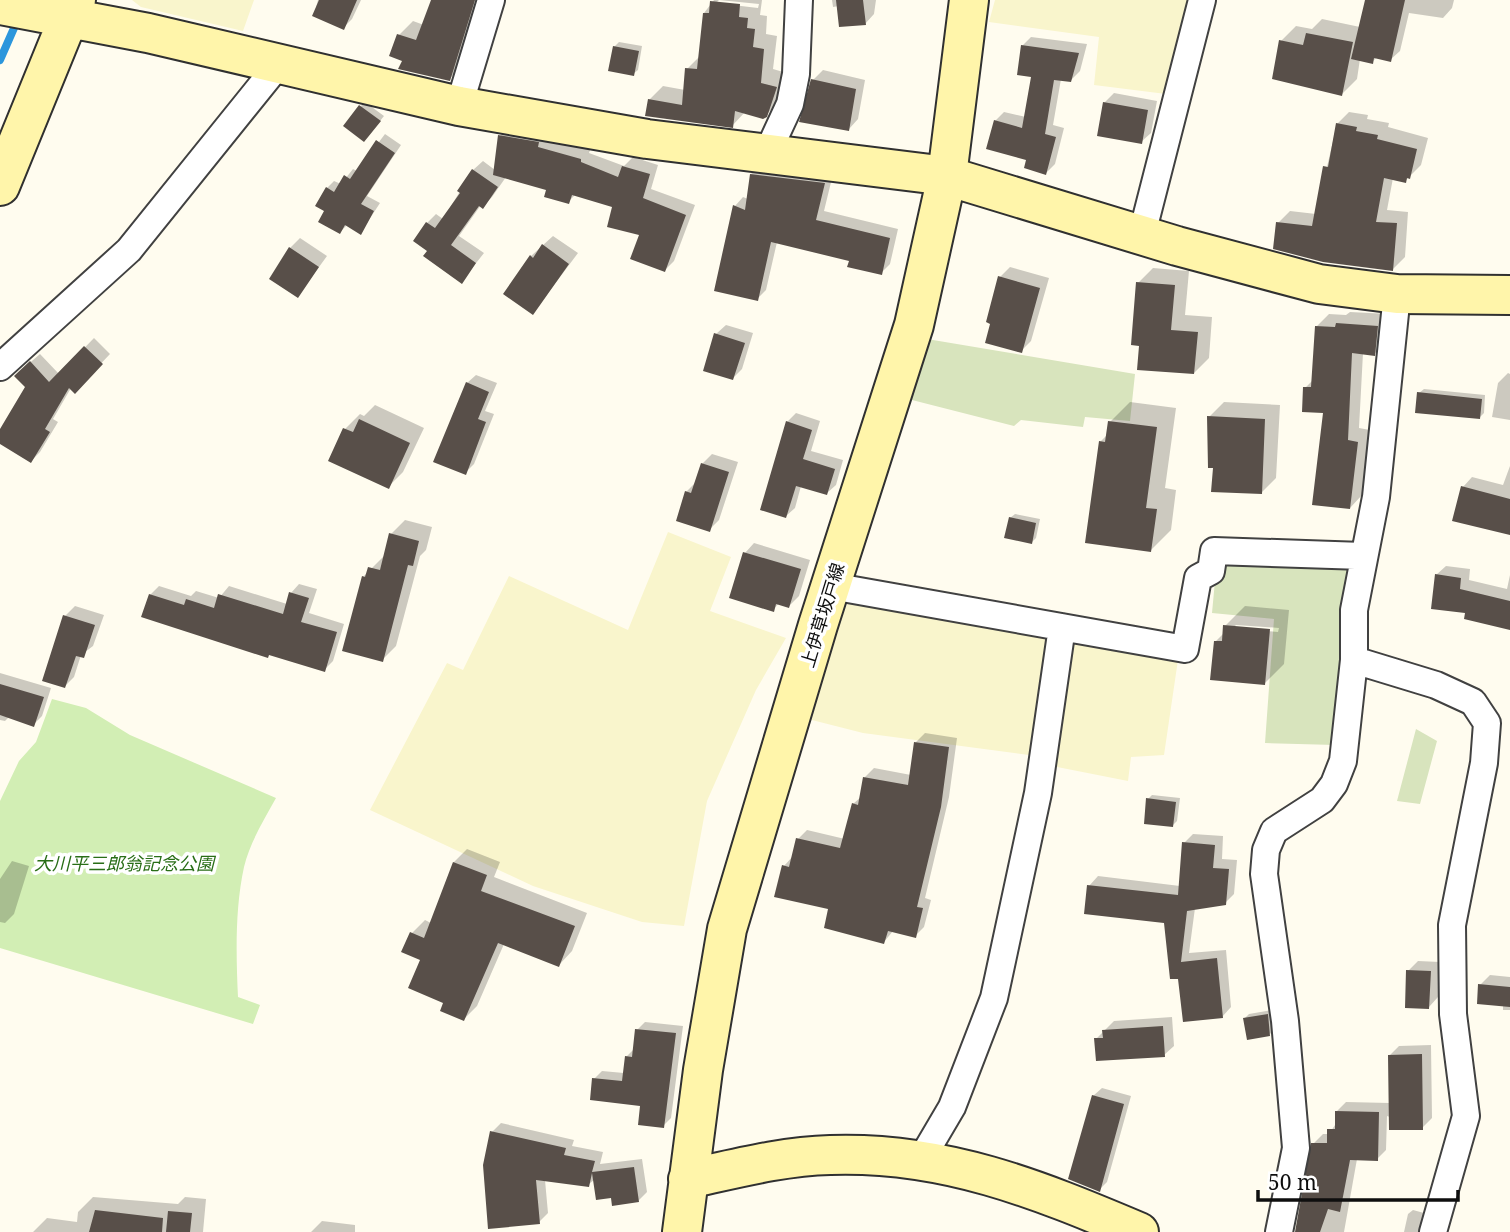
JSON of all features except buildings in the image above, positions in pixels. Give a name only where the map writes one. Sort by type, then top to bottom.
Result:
[{"type":"street","points":[[459,106],[491,0]]},
{"type":"street","points":[[771,145],[790,104],[796,74],[799,0]]},
{"type":"street","name":"上伊草坂戸線","points":[[679,1231],[727,929],[831,586],[904,360],[947,176],[969,0]]},
{"type":"street","points":[[1142,234],[1202,0]]},
{"type":"street","points":[[0,5],[73,9],[278,65],[459,106],[647,139],[947,176],[1319,284],[1396,294],[1510,295]]},
{"type":"street","points":[[0,186],[73,9]]},
{"type":"street","points":[[0,368],[129,250],[278,65]]},
{"type":"street","points":[[1279,1232],[1296,1148],[1285,1021],[1264,874],[1266,850],[1275,831],[1322,800],[1334,783],[1343,761],[1354,660],[1354,610],[1376,496],[1396,294]]},
{"type":"street","points":[[831,586],[1185,649],[1198,578],[1211,571],[1214,551],[1363,556]]},
{"type":"street","points":[[922,1158],[952,1107],[994,998],[1038,793],[1062,627]]},
{"type":"street","points":[[1354,660],[1436,685],[1472,702],[1487,723],[1484,763],[1452,925],[1453,1014],[1466,1116],[1433,1232]]},
{"type":"street","points":[[688,1179],[758,1164],[830,1154],[922,1158],[976,1170],[1032,1188],[1139,1232]]},
{"type":"shaded area","points":[[132,0],[254,0],[243,31],[141,7]]},
{"type":"shaded area","points":[[995,0],[1187,0],[1166,94],[1094,85],[1099,37],[989,22]]},
{"type":"shaded area","points":[[668,532],[731,557],[710,611],[786,638],[756,690],[707,801],[684,926],[642,922],[533,886],[370,810],[447,663],[463,670],[509,576],[628,630]]},
{"type":"shaded area","points":[[853,596],[1054,630],[1036,756],[863,733],[808,719],[838,619]]},
{"type":"shaded area","points":[[1065,631],[1179,653],[1164,755],[1131,757],[1128,781],[1047,765]]},
{"type":"green space","points":[[927,339],[1135,374],[1130,421],[1085,417],[1083,427],[1021,420],[1014,426],[912,400],[910,397]]},
{"type":"green space","points":[[1217,559],[1346,561],[1352,570],[1343,695],[1335,745],[1265,743],[1274,619],[1212,613]]},
{"type":"green space","name":"大川平三郎翁記念公園","points":[[52,699],[86,708],[130,735],[276,798],[250,849],[239,899],[238,997],[260,1005],[253,1024],[0,948],[0,801],[19,761],[36,742]]},
{"type":"green space","points":[[1416,729],[1437,741],[1420,804],[1397,801]]},
{"type":"waterway","points":[[0,60],[18,19]]}]
